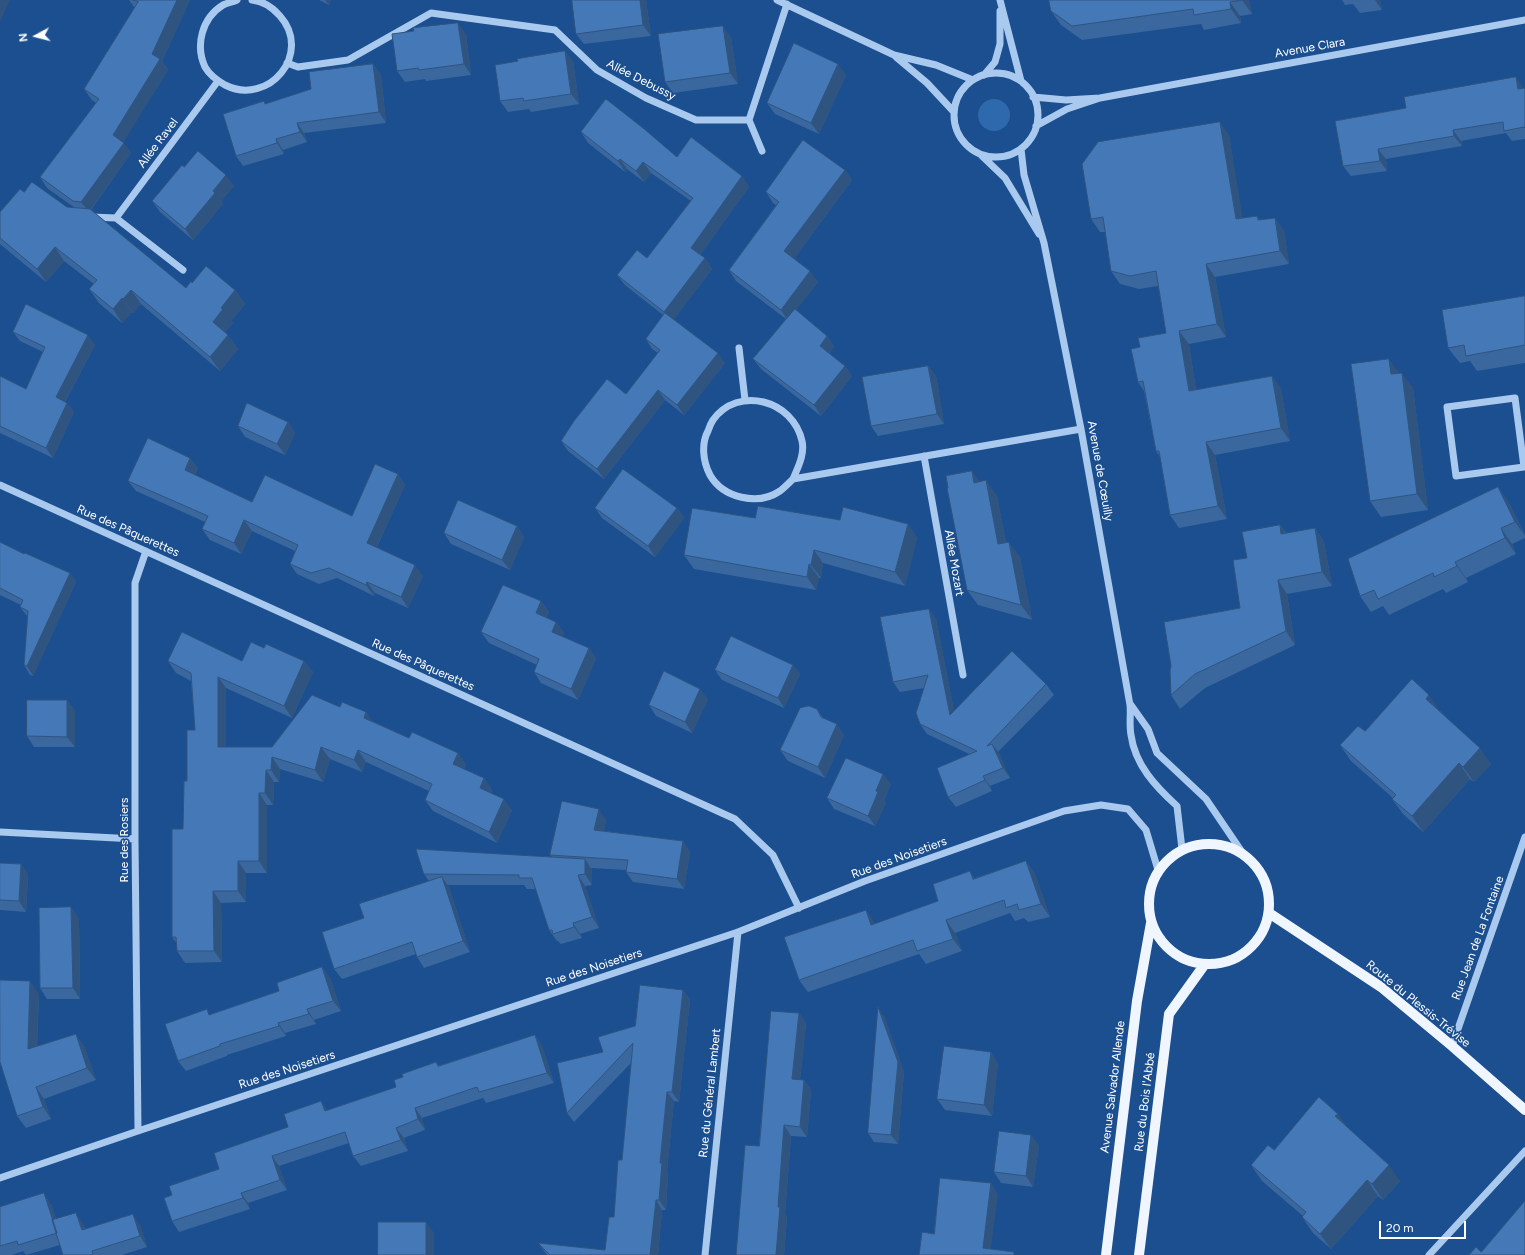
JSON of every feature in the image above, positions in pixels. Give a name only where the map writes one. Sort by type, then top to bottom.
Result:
[{"type":"main road","points":[[1202,843],[1223,844],[1242,852],[1255,864],[1264,878],[1269,895],[1269,912],[1263,930],[1257,940],[1240,956],[1223,963],[1205,964],[1188,961],[1172,952],[1160,939],[1151,923],[1148,905],[1150,887],[1158,870],[1168,858],[1182,849],[1202,843]]},
{"type":"main road","name":"Route du Plessis-Trévise","points":[[1269,912],[1381,988],[1452,1046],[1525,1110]]},
{"type":"main road","name":"Avenue Salvador Allende","points":[[1106,1255],[1137,1001],[1151,923]]},
{"type":"main road","name":"Rue du Bois l'Abbé","points":[[1139,1255],[1169,1014],[1205,964]]},
{"type":"street","points":[[237,0],[223,5],[210,16],[202,33],[200,51],[206,67],[218,81],[233,89],[251,91],[268,85],[282,73],[290,57],[292,39],[286,22],[274,8],[258,0],[252,0]]},
{"type":"street","points":[[777,0],[894,55],[936,65],[973,80]]},
{"type":"street","points":[[984,75],[995,62],[1000,44],[1000,2]]},
{"type":"street","points":[[1000,2],[1012,43],[1020,81]]},
{"type":"street","points":[[762,151],[749,120],[787,4]]},
{"type":"street","name":"Allée Debussy","points":[[287,63],[298,67],[348,60],[431,12],[555,30],[597,70],[646,98],[696,120],[749,120]]},
{"type":"street","name":"Avenue Clara","points":[[1033,97],[1066,100],[1100,98],[1525,20]]},
{"type":"street","points":[[894,55],[927,83],[954,112]]},
{"type":"street","points":[[997,73],[1020,81],[1028,88],[1037,106],[1036,126],[1028,142],[1021,149],[1009,156],[996,158],[982,155],[970,149],[960,138],[955,126],[954,112],[960,94],[973,80],[984,75],[997,73]]},
{"type":"street","name":"Allée Ravel","points":[[116,218],[218,81]]},
{"type":"street","name":"Avenue Clara","points":[[1036,126],[1067,109],[1100,98]]},
{"type":"street","name":"Avenue de Cœuilly","points":[[1021,149],[1024,175],[1044,243],[1081,429],[1130,704],[1131,736],[1138,760],[1156,787],[1177,806],[1182,849]]},
{"type":"street","name":"Avenue de Cœuilly","points":[[982,155],[1005,178],[1044,243]]},
{"type":"street","points":[[87,217],[116,218],[183,270]]},
{"type":"street","points":[[739,348],[745,400]]},
{"type":"street","points":[[1515,398],[1524,468],[1456,476],[1447,407],[1515,398]]},
{"type":"street","points":[[745,400],[764,401],[782,409],[795,423],[802,442],[801,461],[793,479],[779,492],[760,498],[741,498],[724,490],[710,476],[704,457],[705,438],[713,420],[727,407],[745,400]]},
{"type":"street","points":[[793,479],[1081,429]]},
{"type":"street","name":"Allée Mozart","points":[[924,456],[962,675]]},
{"type":"street","name":"Rue des Pâquerettes","points":[[0,485],[735,819],[773,855],[799,908]]},
{"type":"street","name":"Rue des Rosiers","points":[[138,1131],[135,839],[135,583],[146,551]]},
{"type":"street","name":"Avenue de Cœuilly","points":[[1130,704],[1148,729],[1157,753],[1206,800],[1242,852]]},
{"type":"street","name":"Rue des Noisetiers","points":[[0,1178],[738,932],[873,879],[1064,811],[1100,805],[1128,809],[1146,830],[1158,870]]},
{"type":"street","points":[[0,832],[135,839]]},
{"type":"street","name":"Rue Jean de La Fontaine","points":[[1452,1046],[1525,837]]},
{"type":"street","name":"Rue du Général Lambert","points":[[704,1255],[738,932]]},
{"type":"street","points":[[1430,1255],[1525,1151]]},
{"type":"shaded area","points":[[991,99],[997,99],[1007,106],[1010,115],[1009,121],[1003,128],[997,131],[991,131],[981,124],[978,118],[978,112],[985,102]]},
{"type":"building","points":[[133,0],[177,0],[152,54],[160,59],[113,135],[124,143],[81,202],[73,201],[40,177],[99,99],[84,89],[138,2]]},
{"type":"building","points":[[572,0],[640,0],[643,25],[576,34]]},
{"type":"building","points":[[1049,0],[1242,0],[1230,2],[1231,9],[1194,15],[1193,9],[1072,26],[1051,11]]},
{"type":"building","points":[[458,23],[464,64],[419,70],[418,68],[397,71],[392,34],[414,31],[413,28]]},
{"type":"building","points":[[723,26],[730,73],[665,82],[658,34]]},
{"type":"building","points":[[794,43],[838,64],[811,123],[767,103]]},
{"type":"building","points":[[565,51],[571,94],[524,101],[523,98],[500,101],[495,65],[518,61],[517,59]]},
{"type":"building","points":[[373,64],[379,112],[297,123],[300,132],[276,139],[277,143],[236,156],[223,114],[264,101],[265,104],[311,89],[309,72]]},
{"type":"building","points":[[1516,77],[1518,89],[1525,88],[1525,128],[1504,131],[1503,122],[1453,130],[1454,136],[1378,149],[1380,161],[1343,166],[1335,121],[1406,108],[1404,97]]},
{"type":"building","points":[[606,99],[677,157],[691,137],[742,176],[691,248],[705,258],[664,312],[617,275],[637,250],[647,258],[693,198],[643,162],[636,171],[620,159],[618,161],[581,132]]},
{"type":"building","points":[[1220,122],[1236,219],[1257,216],[1258,220],[1275,218],[1280,251],[1206,264],[1217,324],[1179,331],[1189,391],[1272,376],[1281,428],[1206,442],[1218,506],[1170,515],[1159,451],[1156,451],[1143,381],[1138,382],[1131,349],[1140,347],[1138,338],[1166,333],[1156,271],[1130,276],[1111,271],[1103,217],[1091,219],[1082,164],[1098,142]]},
{"type":"building","points":[[803,140],[845,170],[784,251],[810,271],[781,310],[729,270],[779,202],[766,192]]},
{"type":"building","points":[[198,151],[226,175],[213,191],[215,193],[185,229],[152,201],[182,165],[184,167]]},
{"type":"building","points":[[32,182],[67,207],[90,209],[186,288],[206,266],[235,290],[221,308],[223,309],[213,322],[228,335],[210,357],[131,290],[113,309],[89,289],[97,280],[55,247],[37,269],[0,238],[0,212],[20,189],[24,192]]},
{"type":"building","points":[[1525,296],[1525,345],[1466,356],[1464,345],[1448,348],[1442,310]]},
{"type":"building","points":[[26,304],[88,335],[56,397],[67,403],[46,448],[0,426],[0,376],[26,389],[45,347],[13,332]]},
{"type":"building","points":[[795,309],[827,336],[820,346],[845,366],[814,405],[753,359]]},
{"type":"building","points":[[665,313],[718,353],[677,405],[658,390],[597,469],[561,441],[574,421],[607,379],[626,394],[660,350],[646,339]]},
{"type":"building","points":[[1389,359],[1391,374],[1402,373],[1417,494],[1370,501],[1351,364]]},
{"type":"building","points":[[928,366],[937,414],[871,426],[862,377]]},
{"type":"building","points":[[247,403],[288,422],[277,444],[238,426]]},
{"type":"building","points":[[148,438],[190,458],[185,470],[252,502],[265,475],[352,516],[375,464],[398,474],[367,543],[415,565],[401,597],[367,582],[366,585],[329,568],[311,573],[290,564],[298,545],[244,520],[234,543],[202,529],[208,516],[128,481]]},
{"type":"building","points":[[623,469],[677,508],[648,546],[595,508]]},
{"type":"building","points":[[972,471],[974,483],[986,480],[998,544],[1009,542],[1021,605],[967,590],[946,476]]},
{"type":"building","points":[[1498,487],[1515,522],[1501,528],[1505,538],[1455,562],[1457,566],[1434,577],[1433,573],[1378,599],[1374,590],[1360,596],[1348,559]]},
{"type":"building","points":[[458,500],[517,526],[502,560],[444,533]]},
{"type":"building","points":[[758,506],[840,520],[843,507],[908,524],[895,572],[814,550],[811,565],[809,564],[807,577],[684,555],[692,508],[755,518]]},
{"type":"building","points":[[1280,525],[1281,534],[1315,528],[1322,572],[1278,580],[1286,631],[1195,674],[1171,695],[1171,666],[1164,622],[1240,608],[1233,560],[1247,558],[1242,532]]},
{"type":"building","points":[[0,542],[24,554],[25,553],[70,573],[27,666],[24,665],[28,611],[20,607],[23,600],[0,588]]},
{"type":"building","points":[[503,585],[541,601],[536,613],[556,622],[552,632],[589,648],[571,689],[534,672],[539,659],[481,632]]},
{"type":"building","points":[[929,609],[950,715],[1012,651],[1046,684],[987,746],[992,744],[1003,768],[983,776],[985,780],[948,797],[937,768],[977,751],[920,724],[916,713],[928,675],[893,682],[880,617]]},
{"type":"building","points":[[182,632],[242,661],[251,642],[264,648],[266,644],[304,661],[284,706],[218,677],[218,747],[272,747],[312,695],[340,707],[342,702],[366,712],[364,718],[409,738],[412,732],[458,753],[453,764],[484,778],[480,788],[504,799],[489,832],[425,800],[432,784],[358,750],[354,760],[321,747],[315,770],[272,757],[271,770],[266,770],[265,793],[259,793],[259,861],[238,861],[238,891],[213,891],[214,951],[177,951],[176,937],[172,937],[172,829],[183,829],[184,781],[187,781],[187,730],[195,730],[191,673],[168,661]]},
{"type":"building","points":[[731,636],[793,665],[778,698],[715,670]]},
{"type":"building","points":[[664,671],[700,689],[685,722],[649,705]]},
{"type":"building","points":[[1412,679],[1429,695],[1426,699],[1480,748],[1463,767],[1459,763],[1412,816],[1392,799],[1396,795],[1340,745],[1358,726],[1365,731]]},
{"type":"building","points":[[27,700],[67,700],[67,737],[27,736]]},
{"type":"building","points":[[809,706],[817,709],[821,717],[837,724],[818,767],[780,750],[800,708]]},
{"type":"building","points":[[846,758],[883,774],[876,791],[878,792],[868,816],[827,798]]},
{"type":"building","points":[[562,801],[599,809],[594,830],[683,841],[677,879],[626,872],[628,860],[550,855]]},
{"type":"building","points":[[416,849],[585,859],[585,874],[578,875],[592,917],[573,923],[574,927],[553,934],[552,930],[549,930],[532,878],[519,878],[519,875],[424,874]]},
{"type":"building","points":[[1026,861],[1041,904],[1019,910],[1017,904],[1006,908],[1004,900],[946,920],[953,939],[917,951],[913,940],[799,980],[784,937],[866,910],[871,925],[938,901],[933,884],[970,871],[973,879]]},
{"type":"building","points":[[0,863],[21,864],[19,901],[0,900]]},
{"type":"building","points":[[442,877],[463,941],[417,957],[412,942],[334,969],[322,932],[364,918],[359,904]]},
{"type":"building","points":[[71,907],[73,988],[40,988],[39,908]]},
{"type":"building","points":[[322,967],[333,1001],[307,1009],[309,1014],[278,1023],[279,1026],[220,1044],[220,1046],[178,1061],[165,1024],[207,1009],[209,1015],[279,991],[277,983]]},
{"type":"building","points":[[0,980],[30,981],[28,1049],[76,1034],[87,1068],[36,1087],[43,1107],[17,1116],[0,1062]]},
{"type":"building","points":[[640,985],[683,990],[672,1092],[667,1092],[660,1163],[662,1163],[659,1200],[656,1200],[650,1255],[550,1255],[538,1243],[605,1250],[609,1217],[614,1217],[618,1160],[622,1160],[633,1043],[567,1113],[557,1063],[603,1052],[598,1037],[635,1026]]},
{"type":"building","points":[[878,1007],[898,1062],[891,1135],[868,1133]]},
{"type":"building","points":[[771,1011],[799,1013],[792,1079],[804,1080],[800,1127],[784,1125],[776,1255],[736,1255],[745,1145],[759,1146]]},
{"type":"building","points":[[535,1035],[547,1073],[479,1092],[477,1087],[415,1108],[418,1119],[396,1128],[401,1140],[353,1156],[345,1132],[272,1156],[280,1180],[241,1193],[243,1198],[172,1221],[164,1198],[172,1195],[169,1186],[219,1169],[214,1153],[288,1127],[284,1114],[321,1101],[325,1111],[396,1087],[394,1080],[403,1077],[402,1074],[436,1062],[438,1066]]},
{"type":"building","points":[[944,1046],[991,1052],[984,1105],[937,1099]]},
{"type":"building","points":[[1319,1097],[1338,1114],[1335,1116],[1389,1165],[1372,1184],[1367,1180],[1320,1234],[1302,1217],[1306,1212],[1251,1165],[1268,1145],[1274,1150]]},
{"type":"building","points":[[999,1131],[1031,1135],[1026,1176],[994,1172]]},
{"type":"building","points":[[940,1178],[991,1183],[983,1248],[1014,1252],[1014,1255],[919,1255],[922,1232],[934,1234]]},
{"type":"building","points":[[44,1193],[57,1233],[18,1245],[17,1241],[0,1246],[0,1207]]},
{"type":"building","points":[[1525,1201],[1525,1255],[1469,1255],[1476,1247],[1481,1252]]},
{"type":"building","points":[[76,1213],[82,1230],[133,1214],[140,1236],[92,1251],[93,1255],[63,1255],[52,1220]]},
{"type":"building","points":[[378,1222],[426,1222],[426,1255],[378,1255]]}]
